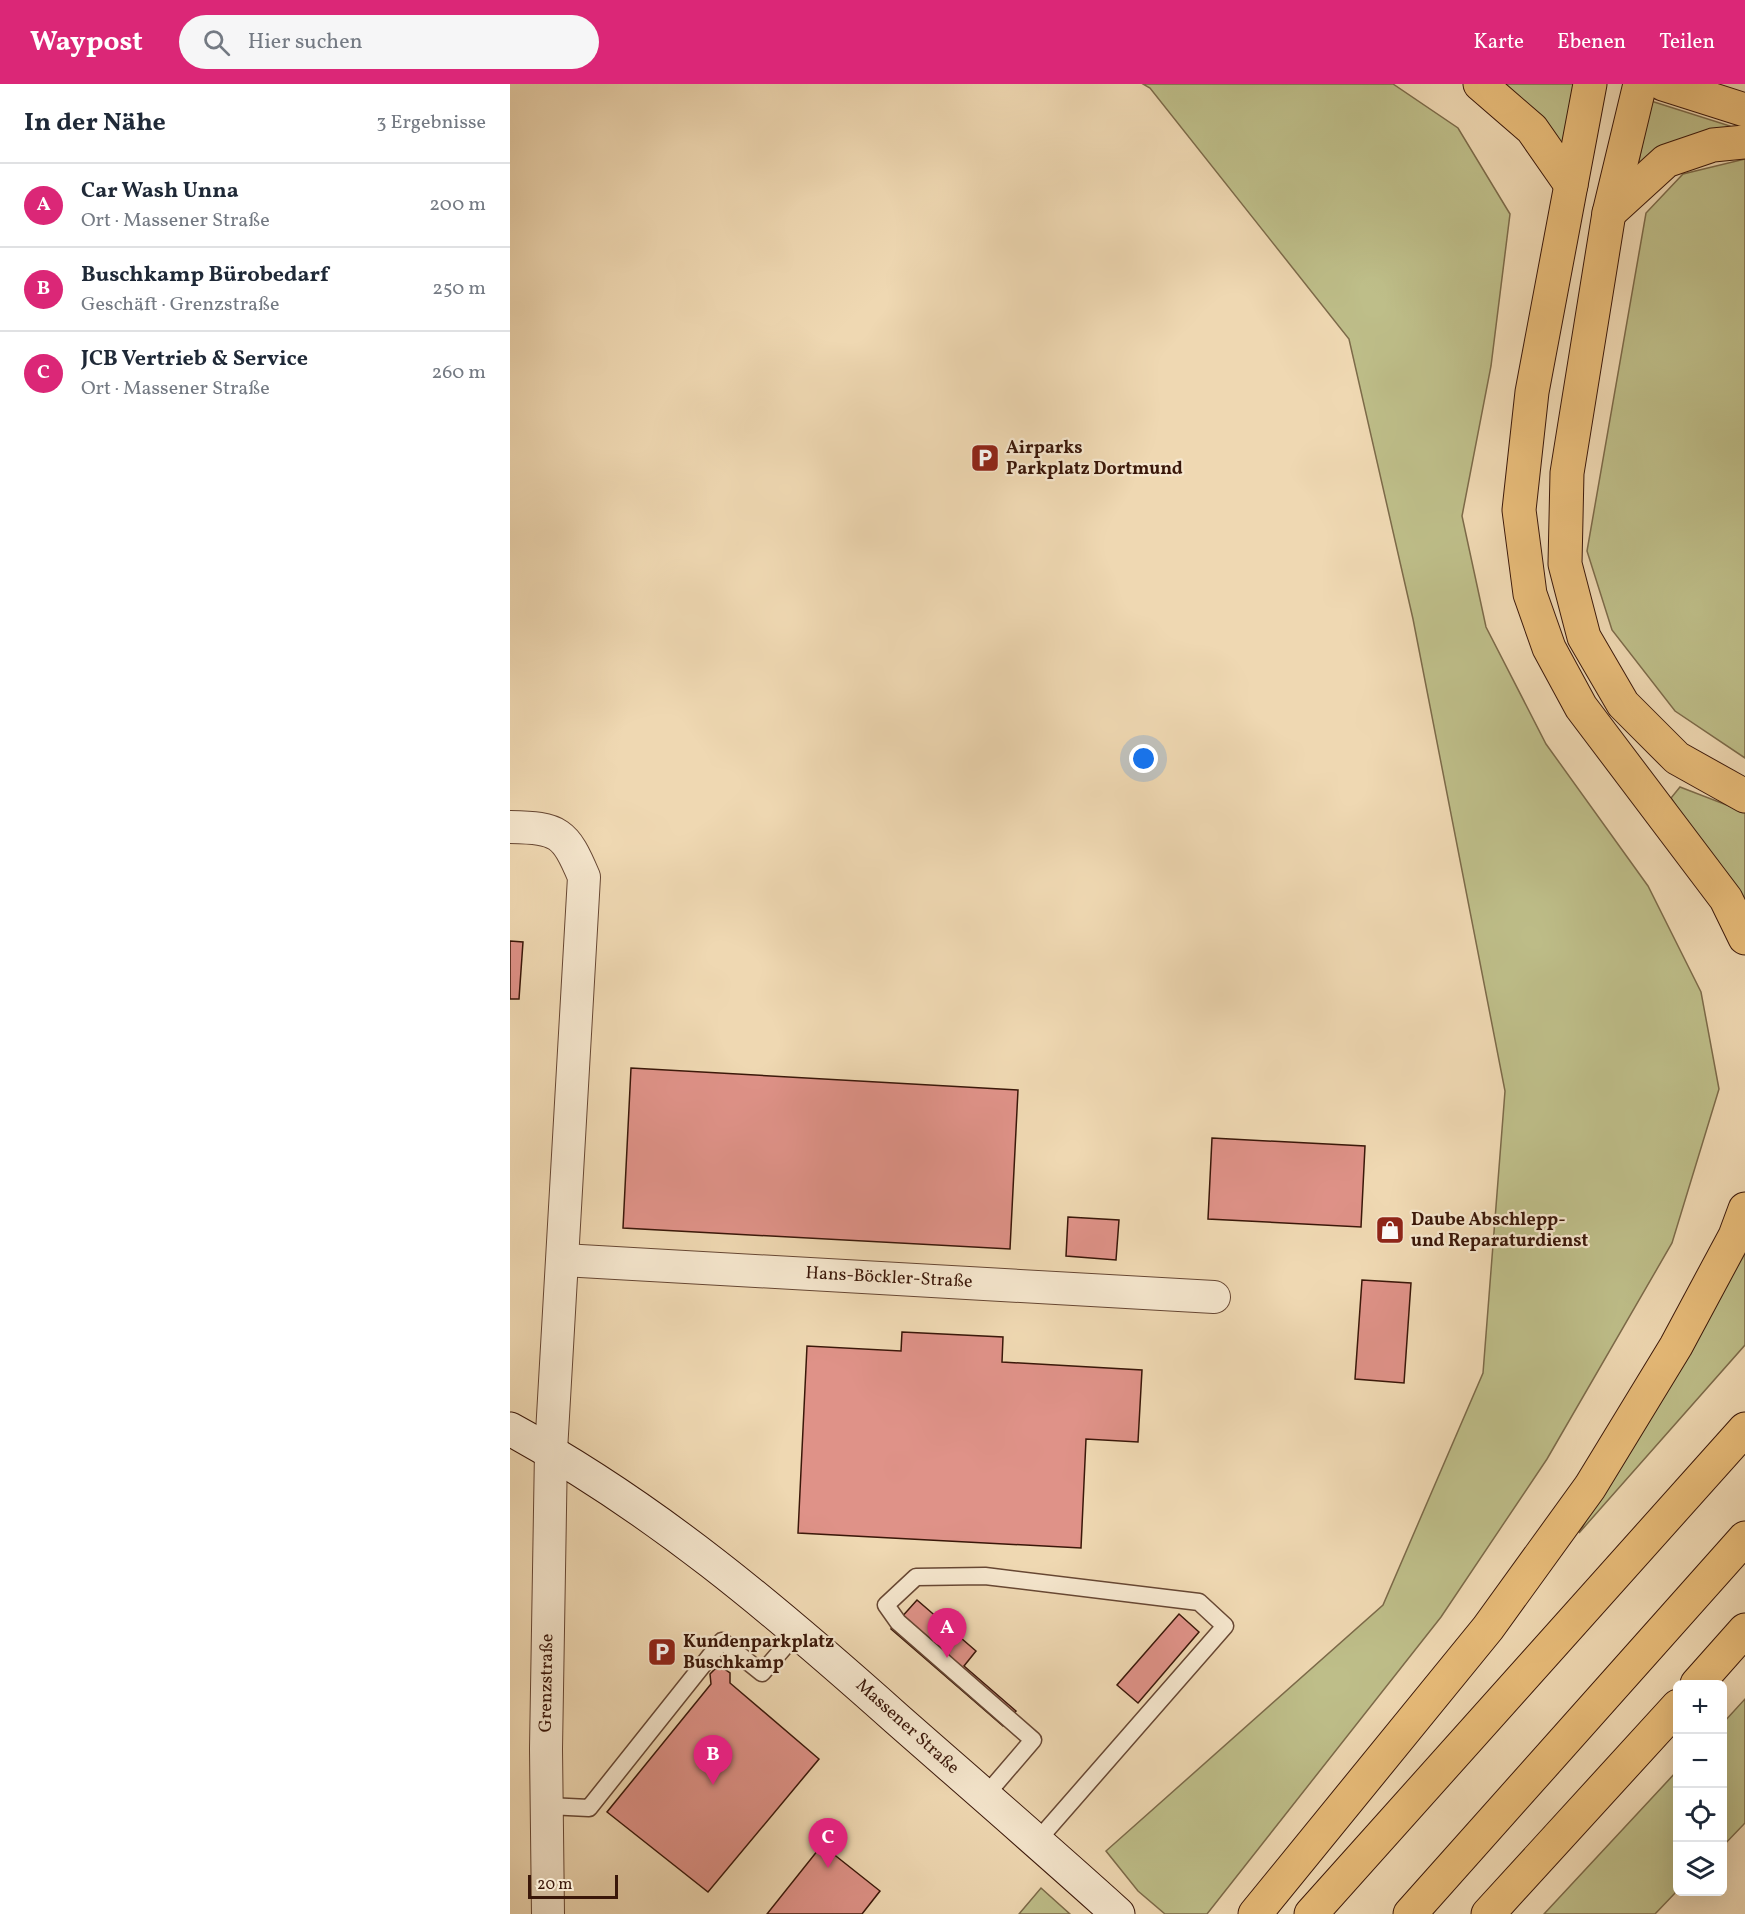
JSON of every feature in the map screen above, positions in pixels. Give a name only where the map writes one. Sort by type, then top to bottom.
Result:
[{"type":"main road","points":[[1480,84],[1532,129],[1571,184]]},
{"type":"main road","points":[[1590,84],[1532,392],[1519,510],[1530,594],[1549,648],[1581,707],[1725,899],[1745,938]]},
{"type":"main road","points":[[1640,84],[1609,213],[1567,473],[1565,564],[1584,637],[1623,704],[1677,758],[1745,795]]},
{"type":"main road","points":[[1663,84],[1745,110]]},
{"type":"main road","points":[[1609,213],[1666,161],[1713,145],[1745,142]]},
{"type":"main road","points":[[1255,1914],[1488,1628],[1590,1487],[1676,1346],[1735,1236],[1745,1209]]},
{"type":"main road","name":"Massener Straße","points":[[510,1429],[551,1451],[695,1548],[799,1630],[1118,1914]]},
{"type":"main road","points":[[1311,1914],[1745,1429]]},
{"type":"main road","points":[[1410,1914],[1745,1538]]},
{"type":"main road","points":[[1701,1680],[1745,1630]]},
{"type":"main road","points":[[1488,1914],[1673,1710]]},
{"type":"street","points":[[510,827],[555,832],[571,845],[584,877],[566,1151],[563,1260],[551,1451]]},
{"type":"street","name":"Hans-Böckler-Straße","points":[[563,1260],[1214,1297]]},
{"type":"street","name":"Grenzstraße","points":[[548,1914],[551,1451]]},
{"type":"lane","points":[[985,1796],[1033,1740],[898,1622],[886,1605],[916,1577],[985,1576],[1199,1602],[1225,1626],[1037,1841]]},
{"type":"lane","points":[[548,1806],[589,1808],[722,1641],[762,1673],[799,1630]]},
{"type":"green space","points":[[1143,84],[1393,84],[1458,128],[1510,214],[1491,366],[1462,516],[1486,627],[1546,744],[1648,886],[1701,992],[1719,1089],[1672,1243],[1547,1459],[1441,1617],[1207,1914],[1165,1914],[1138,1891],[1106,1851],[1383,1605],[1483,1373],[1505,1091],[1413,619],[1349,339],[1150,88]]},
{"type":"green space","points":[[1501,84],[1576,84],[1562,152]]},
{"type":"green space","points":[[1651,101],[1730,126],[1730,130],[1638,165]]},
{"type":"green space","points":[[1745,159],[1745,758],[1675,711],[1612,630],[1587,551],[1646,213],[1683,174]]},
{"type":"green space","points":[[1680,787],[1745,812],[1745,916],[1671,798]]},
{"type":"green space","points":[[1745,1241],[1745,1345],[1579,1533]]},
{"type":"green space","points":[[1745,1699],[1745,1823],[1727,1842],[1727,1734],[1727,1719]]},
{"type":"green space","points":[[1673,1775],[1673,1895],[1655,1914],[1544,1914]]},
{"type":"green space","points":[[1041,1888],[1070,1914],[1019,1914]]},
{"type":"building","points":[[510,941],[523,942],[519,999],[510,999]]},
{"type":"building","points":[[631,1068],[1018,1090],[1010,1249],[623,1228]]},
{"type":"building","points":[[1212,1138],[1365,1146],[1361,1227],[1208,1219]]},
{"type":"building","points":[[1068,1217],[1119,1220],[1116,1260],[1066,1256]]},
{"type":"building","points":[[1362,1280],[1411,1283],[1404,1383],[1355,1379]]},
{"type":"building","points":[[902,1332],[1003,1337],[1002,1362],[1142,1370],[1138,1442],[1086,1439],[1081,1548],[798,1533],[807,1346],[901,1351]]},
{"type":"building","points":[[917,1600],[976,1651],[964,1666],[1016,1711],[1003,1726],[891,1629]]},
{"type":"building","points":[[1179,1614],[1199,1632],[1138,1703],[1117,1685]]},
{"type":"building","points":[[723,1668],[730,1673],[730,1683],[819,1759],[708,1892],[607,1812],[711,1684],[710,1674],[715,1669]]},
{"type":"building","points":[[822,1845],[880,1891],[862,1914],[767,1914]]},
{"type":"place","name":"Airparks Parkplatz Dortmund","points":[[985,458]]},
{"type":"place","name":"Daube Abschlepp- und Reparaturdienst","points":[[1390,1230]]},
{"type":"place","name":"Kundenparkplatz Buschkamp","points":[[662,1652]]},
{"type":"place","name":"Car Wash Unna","points":[[947,1658]]},
{"type":"place","name":"Buschkamp Bürobedarf","points":[[713,1785]]},
{"type":"place","name":"JCB Vertrieb & Service","points":[[828,1868]]}]
